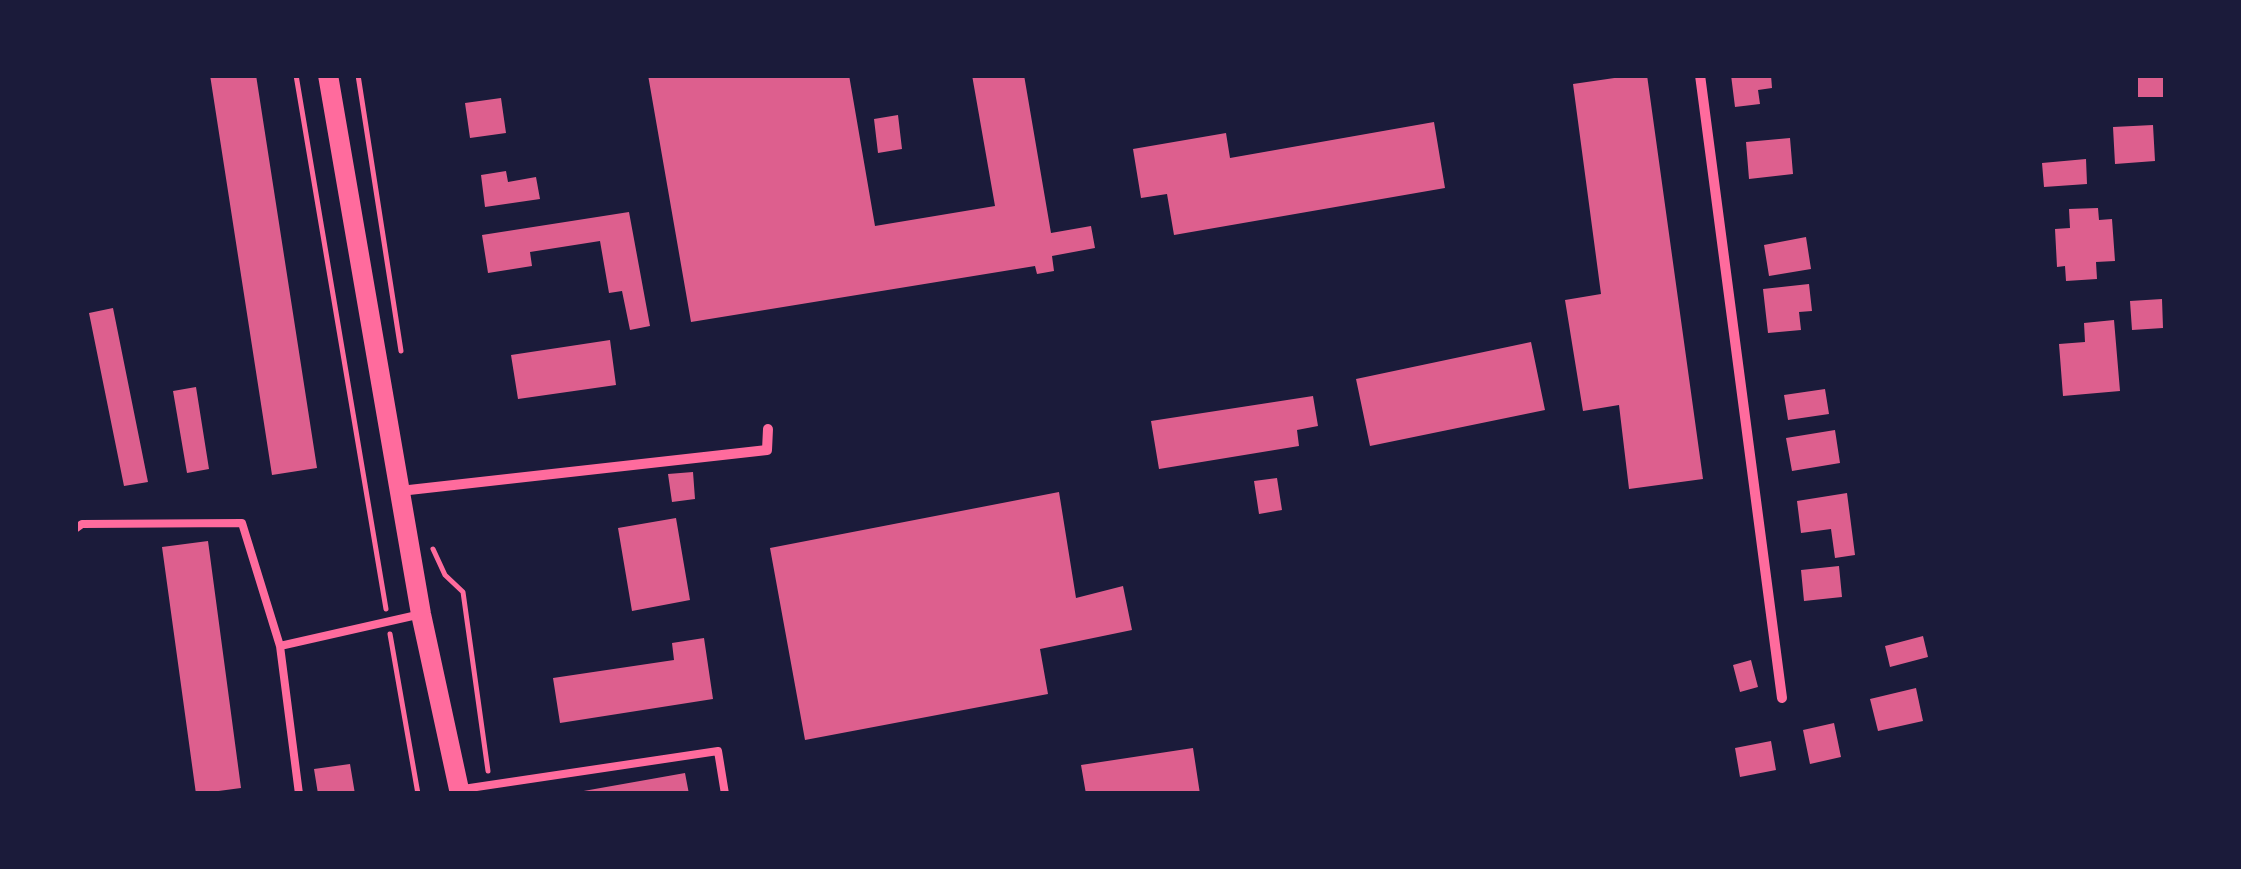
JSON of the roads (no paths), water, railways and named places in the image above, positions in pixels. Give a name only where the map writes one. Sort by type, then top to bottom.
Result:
[{"type":"main road","points":[[328,75],[421,614],[459,792]]},
{"type":"street","points":[[1700,75],[1782,698]]},
{"type":"street","points":[[400,491],[767,450],[768,429]]},
{"type":"lane","points":[[75,528],[82,524],[242,523],[280,646],[299,794]]},
{"type":"lane","points":[[280,646],[421,614]]},
{"type":"lane","points":[[459,792],[718,752],[725,794]]}]
